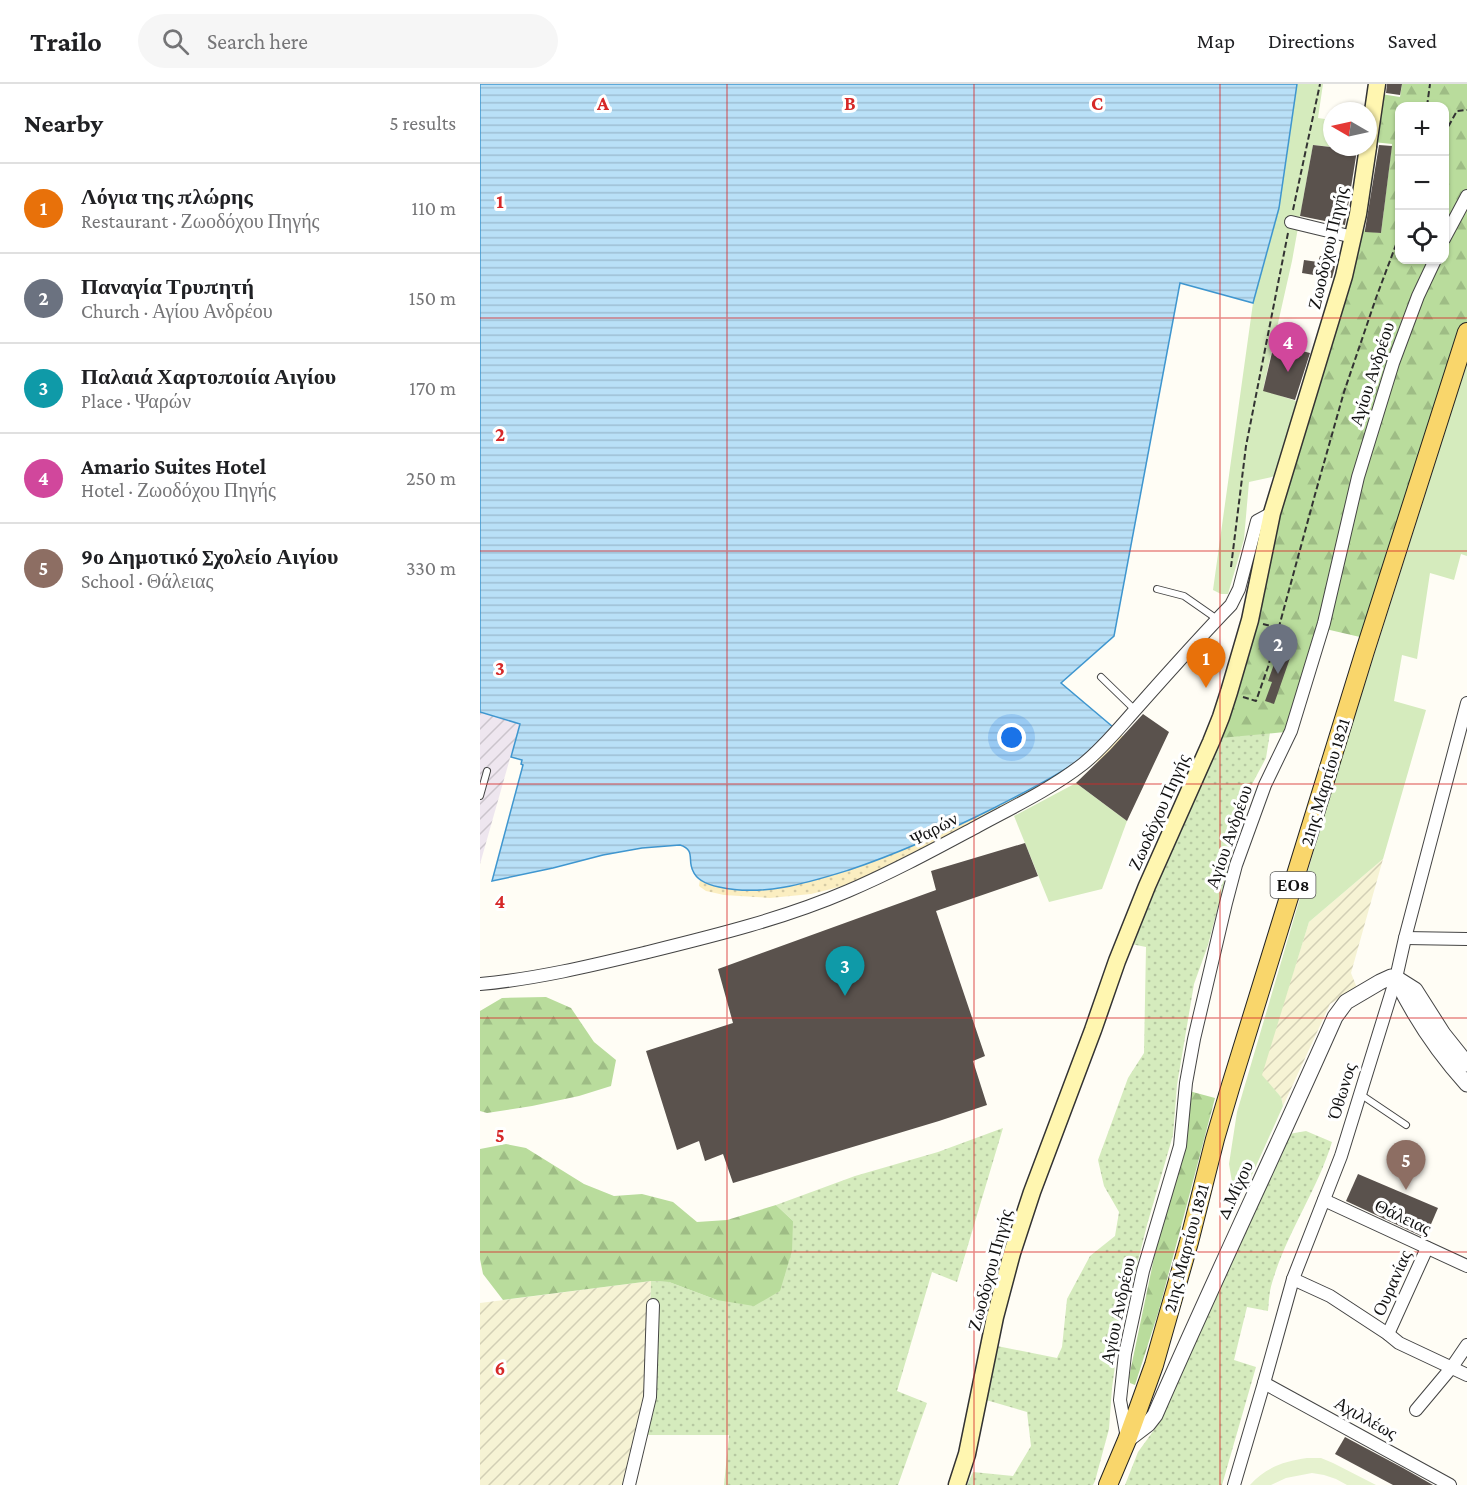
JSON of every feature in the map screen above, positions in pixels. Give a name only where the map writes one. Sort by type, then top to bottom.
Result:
[{"type":"main road","name":"Ζωοδόχου Πηγής","points":[[1374,102],[1377,84]]},
{"type":"main road","name":"Ζωοδόχου Πηγής","points":[[957,1485],[967,1454],[995,1317],[1012,1253],[1032,1192],[1117,961],[1147,886],[1221,717],[1250,621],[1272,513],[1337,303],[1358,213],[1367,156]]},
{"type":"main road","name":"21ης Μαρτίου 1821","points":[[1127,1440],[1154,1365],[1231,1085],[1365,651],[1467,332]]},
{"type":"main road","name":"ΕΟ8","points":[[1108,1485],[1127,1440]]},
{"type":"street","points":[[1449,230],[1467,196]]},
{"type":"street","points":[[1291,222],[1353,237]]},
{"type":"street","name":"Αγίου Ανδρέου","points":[[1127,1440],[1120,1400],[1125,1354],[1143,1271],[1180,1146],[1186,1083],[1194,1039],[1236,865],[1265,785],[1291,731],[1324,622],[1358,477],[1393,363],[1418,296],[1433,264]]},
{"type":"street","name":"Ψαρών","points":[[480,984],[524,980],[568,972],[707,938],[846,892],[905,865],[1069,775],[1105,744],[1231,605],[1239,589],[1257,521],[1272,513]]},
{"type":"street","name":"Όθωνος","points":[[1234,1485],[1293,1280],[1341,1156],[1396,978],[1464,722],[1467,703]]},
{"type":"street","points":[[1405,938],[1467,939]]},
{"type":"street","name":"Δ.Μίχου","points":[[1127,1440],[1148,1424],[1155,1415],[1335,1017],[1346,1002],[1352,998],[1391,977],[1396,978]]},
{"type":"street","points":[[1396,978],[1415,990],[1443,1034],[1467,1064]]},
{"type":"street","points":[[1396,978],[1434,1042],[1467,1084]]},
{"type":"street","name":"Θάλειας","points":[[1324,1200],[1467,1266]]},
{"type":"street","name":"Ουρανίας","points":[[1388,1334],[1428,1248]]},
{"type":"street","points":[[1293,1280],[1330,1296],[1399,1343],[1467,1375]]},
{"type":"street","points":[[629,1485],[650,1397],[653,1305]]},
{"type":"street","points":[[1416,1410],[1467,1345]]},
{"type":"street","name":"Αχιλλέως","points":[[1264,1383],[1450,1485]]},
{"type":"lane","points":[[1156,588],[1184,596],[1218,619]]},
{"type":"lane","points":[[1101,677],[1135,710]]},
{"type":"lane","points":[[480,796],[487,771]]},
{"type":"lane","points":[[1360,1094],[1406,1125]]},
{"type":"path","points":[[1231,571],[1246,446],[1320,84]]},
{"type":"path","points":[[1428,102],[1430,84]]},
{"type":"path","points":[[1449,125],[1457,111],[1467,110]]},
{"type":"path","points":[[1256,701],[1268,667],[1344,392],[1395,247]]},
{"type":"path","points":[[1268,667],[1273,668]]},
{"type":"shaded area","points":[[480,712],[520,723],[480,864]]},
{"type":"shaded area","points":[[1383,859],[1351,973],[1357,988],[1330,1004],[1283,1106],[1281,1097],[1261,1075],[1309,922]]},
{"type":"shaded area","points":[[651,1281],[649,1370],[646,1398],[625,1485],[480,1485],[480,1303]]},
{"type":"green space","points":[[1297,84],[1323,84],[1318,118],[1323,119],[1323,146],[1313,145],[1292,261],[1263,390],[1299,402],[1276,476],[1249,482],[1244,539],[1228,594],[1221,594],[1213,590],[1253,303],[1279,208]]},
{"type":"green space","points":[[1402,84],[1467,84],[1467,335],[1461,358],[1360,637],[1317,627],[1285,732],[1220,738],[1242,679],[1257,625],[1278,517],[1358,214],[1365,231],[1381,233],[1392,144],[1377,142],[1377,118],[1381,94],[1400,97]]},
{"type":"green space","points":[[1467,363],[1467,556],[1461,554],[1454,580],[1430,573],[1417,659],[1402,655],[1394,701],[1426,710],[1383,859],[1309,922],[1262,1075],[1281,1097],[1283,1106],[1247,1186],[1241,1191],[1233,1188],[1229,1164],[1237,1112],[1337,772]]},
{"type":"green space","points":[[1271,726],[1266,758],[1243,801],[1235,842],[1208,945],[1194,984],[1177,1085],[1173,1135],[1119,1336],[1109,1429],[1095,1481],[1093,1485],[967,1485],[973,1472],[1013,1476],[1031,1446],[1027,1412],[986,1400],[997,1346],[1057,1358],[1062,1347],[1067,1299],[1090,1256],[1115,1236],[1119,1212],[1104,1186],[1098,1160],[1128,1078],[1144,1053],[1146,947],[1131,944],[1223,729]]},
{"type":"green space","points":[[1076,783],[1127,821],[1102,889],[1049,902],[1014,816]]},
{"type":"green space","points":[[546,997],[571,1008],[594,1042],[616,1060],[611,1086],[579,1096],[532,1106],[487,1113],[480,1111],[480,1011],[502,998]]},
{"type":"green space","points":[[1189,1091],[1215,1098],[1159,1310],[1135,1385],[1130,1383],[1129,1377]]},
{"type":"green space","points":[[1003,1128],[957,1282],[932,1272],[897,1391],[927,1403],[898,1485],[724,1485],[729,1435],[637,1435],[649,1370],[651,1281],[669,1282],[717,1300],[793,1221],[776,1205],[855,1176],[938,1152]]},
{"type":"green space","points":[[1306,1131],[1332,1142],[1278,1265],[1270,1290],[1268,1311],[1247,1307],[1234,1360],[1256,1367],[1222,1485],[1125,1485],[1138,1452],[1162,1419],[1188,1352],[1289,1134]]},
{"type":"green space","points":[[506,1144],[526,1148],[584,1184],[614,1196],[642,1194],[673,1202],[697,1222],[727,1220],[776,1205],[793,1221],[792,1251],[780,1291],[754,1306],[717,1300],[669,1282],[651,1281],[503,1300],[483,1274],[480,1259],[480,1149]]},
{"type":"green space","points":[[1307,1458],[1321,1458],[1376,1485],[1347,1485],[1336,1479],[1312,1473],[1286,1478],[1271,1485],[1250,1485],[1262,1474],[1276,1466]]},
{"type":"sand","points":[[1113,727],[1126,739],[1092,765],[859,882],[811,894],[770,898],[724,895],[706,891],[699,886],[700,879],[722,888],[735,890],[759,890],[796,885],[939,835],[1075,763]]},
{"type":"water","points":[[480,84],[1297,84],[1279,208],[1253,303],[1180,283],[1114,636],[1061,683],[1113,727],[1091,750],[1047,780],[942,833],[868,863],[801,884],[752,890],[735,890],[711,885],[700,880],[695,874],[691,867],[690,853],[680,845],[642,848],[603,855],[492,881],[523,765],[522,760],[511,757],[520,724],[480,712]]},
{"type":"building","points":[[1387,84],[1402,84],[1400,95],[1386,93]]},
{"type":"building","points":[[1313,145],[1323,146],[1323,156],[1356,156],[1345,225],[1300,216]]},
{"type":"building","points":[[1379,145],[1392,146],[1381,233],[1365,232],[1365,230]]},
{"type":"building","points":[[1320,256],[1337,259],[1332,278],[1302,273],[1304,260],[1318,262]]},
{"type":"building","points":[[1274,344],[1310,353],[1295,400],[1263,391]]},
{"type":"building","points":[[1278,653],[1290,658],[1274,704],[1265,701],[1272,682],[1268,681]]},
{"type":"building","points":[[1143,714],[1169,732],[1127,821],[1076,783]]},
{"type":"building","points":[[1025,843],[1038,876],[936,911],[985,1056],[973,1061],[987,1105],[733,1183],[723,1154],[705,1161],[699,1141],[677,1150],[646,1051],[733,1023],[718,969],[936,890],[931,871]]},
{"type":"building","points":[[1358,1174],[1438,1208],[1425,1238],[1346,1201]]},
{"type":"building","points":[[1345,1437],[1433,1485],[1393,1485],[1335,1454]]},
{"type":"place","name":"Amario Suites Hotel","points":[[1288,372]]},
{"type":"place","name":"Παναγία Τρυπητή","points":[[1278,674]]},
{"type":"place","name":"Λόγια της πλώρης","points":[[1206,688]]},
{"type":"place","name":"Παλαιά Χαρτοποιία Αιγίου","points":[[845,996]]},
{"type":"place","name":"9ο Δημοτικό Σχολείο Αιγίου","points":[[1406,1190]]}]
